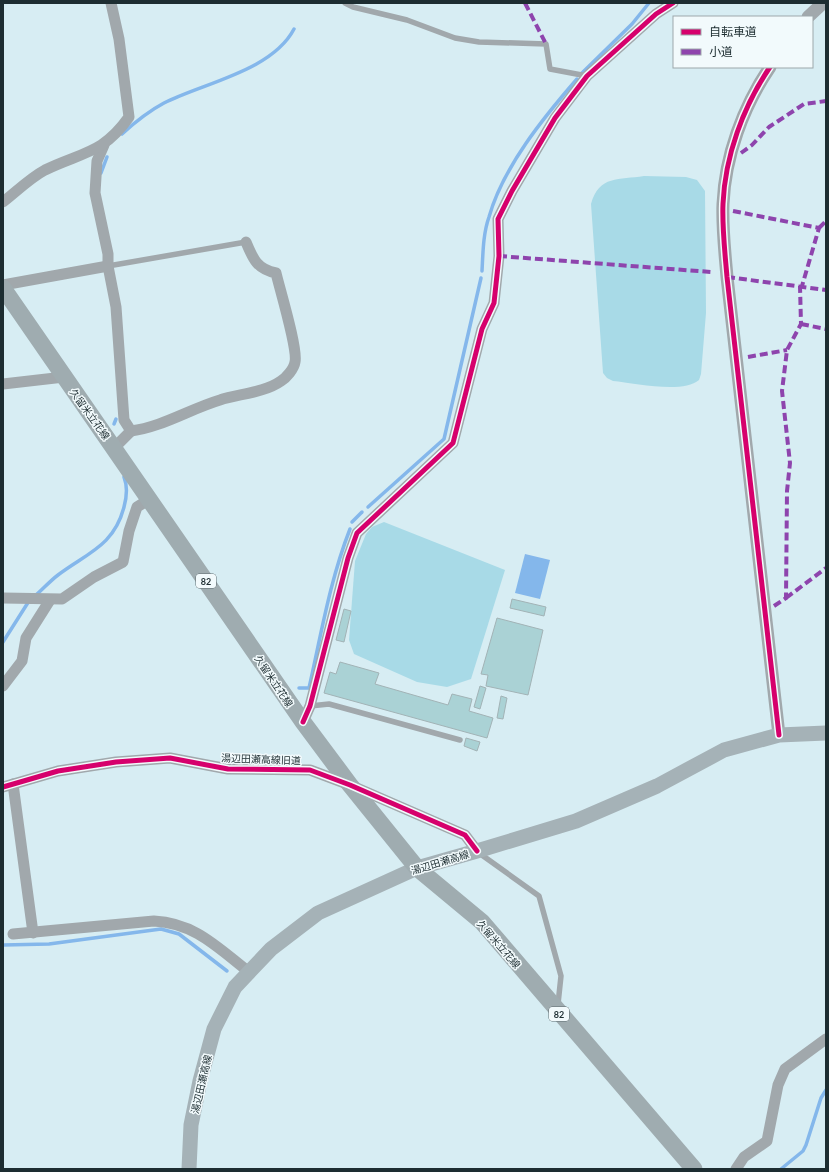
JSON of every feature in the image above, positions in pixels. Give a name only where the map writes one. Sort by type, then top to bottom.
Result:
[{"type":"main road","name":"久留米立花線","points":[[3,288],[303,722],[350,785],[417,868],[482,922],[557,1012],[694,1169]]},
{"type":"main road","name":"湯辺田瀬高線","points":[[189,1169],[191,1125],[200,1081],[214,1029],[236,987],[249,972],[271,949],[318,913],[417,868],[576,821],[657,786],[724,750],[779,735],[826,733]]},
{"type":"street","points":[[111,3],[118,39],[129,117],[104,145],[97,161],[95,184],[116,307],[124,420],[131,431]]},
{"type":"street","points":[[303,722],[310,706],[348,558],[357,533],[452,443],[482,329],[494,303],[499,256],[498,219],[515,185],[555,118],[587,76],[656,14],[673,3]]},
{"type":"street","points":[[809,16],[823,3]]},
{"type":"street","points":[[769,68],[758,85],[747,107],[732,150],[726,177],[723,205],[727,276],[779,735]]},
{"type":"street","points":[[3,202],[44,171],[75,159],[104,145]]},
{"type":"street","points":[[114,448],[131,431],[142,429],[174,418],[219,400],[264,388],[280,382],[287,376],[295,362],[294,347],[276,273],[267,271],[254,260],[246,242]]},
{"type":"street","points":[[3,285],[108,266]]},
{"type":"street","points":[[3,384],[64,377]]},
{"type":"street","points":[[3,598],[50,600],[62,599],[94,577],[123,562],[129,531],[137,507],[150,499]]},
{"type":"street","points":[[3,686],[22,661],[26,638],[50,600]]},
{"type":"street","name":"湯辺田瀬高線旧道","points":[[8,786],[58,771],[116,762],[170,758],[228,769],[310,770],[350,785],[465,835],[477,851]]},
{"type":"street","points":[[8,786],[33,933]]},
{"type":"street","points":[[13,934],[154,921],[170,922],[200,934],[249,972]]},
{"type":"street","points":[[736,1169],[744,1157],[767,1141],[778,1085],[785,1069],[826,1039]]},
{"type":"lane","points":[[345,3],[353,8],[407,20],[455,38],[479,42],[546,44],[550,68],[587,76]]},
{"type":"lane","points":[[108,266],[246,242]]},
{"type":"lane","points":[[310,706],[329,704],[460,740]]},
{"type":"lane","points":[[477,851],[539,896],[561,976],[557,1012]]},
{"type":"shaded area","points":[[644,176],[686,177],[697,180],[705,191],[706,313],[701,374],[699,380],[692,384],[670,387],[645,385],[613,381],[607,378],[603,373],[591,204],[599,188],[605,183],[618,179]]},
{"type":"shaded area","points":[[384,522],[505,570],[471,679],[447,687],[417,682],[354,654],[349,640],[355,561],[366,534],[372,527]]},
{"type":"water","points":[[525,554],[550,560],[540,599],[515,593]]},
{"type":"building","points":[[512,599],[546,607],[544,616],[510,608]]},
{"type":"building","points":[[344,609],[351,611],[344,642],[336,640]]},
{"type":"building","points":[[497,618],[543,630],[528,695],[486,686],[488,675],[481,674]]},
{"type":"building","points":[[340,662],[379,673],[375,684],[448,705],[452,694],[472,699],[469,711],[493,718],[487,738],[324,693],[330,672],[336,674]]},
{"type":"building","points":[[480,686],[486,688],[480,709],[474,707]]},
{"type":"building","points":[[501,696],[507,698],[503,719],[497,718]]},
{"type":"building","points":[[466,738],[480,742],[477,751],[464,746]]},
{"type":"waterway","points":[[582,73],[632,24],[649,3]]},
{"type":"waterway","points":[[122,134],[142,117],[164,103],[253,66],[270,55],[284,43],[294,29]]},
{"type":"waterway","points":[[482,271],[487,223],[495,198],[514,161],[538,126],[577,79]]},
{"type":"waterway","points":[[101,173],[107,157]]},
{"type":"waterway","points":[[368,507],[444,439],[481,278]]},
{"type":"waterway","points":[[114,424],[116,419]]},
{"type":"waterway","points":[[35,596],[58,575],[98,547],[114,531],[126,499],[127,488],[124,477]]},
{"type":"waterway","points":[[352,522],[362,512]]},
{"type":"waterway","points":[[299,688],[309,688],[331,588],[350,529]]},
{"type":"waterway","points":[[3,642],[29,601]]},
{"type":"waterway","points":[[3,945],[49,944],[161,929],[179,934],[227,971]]},
{"type":"waterway","points":[[781,1169],[803,1151],[821,1098],[826,1090]]},
{"type":"marked path","points":[[525,3],[546,44]]},
{"type":"marked path","points":[[741,153],[752,145],[769,127],[804,104],[826,101]]},
{"type":"marked path","points":[[733,211],[819,228],[802,286]]},
{"type":"marked path","points":[[819,228],[826,221]]},
{"type":"marked path","points":[[499,256],[711,272]]},
{"type":"marked path","points":[[727,277],[826,290]]},
{"type":"marked path","points":[[774,606],[786,598],[787,491],[790,463],[782,391],[787,350],[801,324],[800,286]]},
{"type":"marked path","points":[[801,324],[826,329]]},
{"type":"marked path","points":[[748,357],[787,350]]},
{"type":"marked path","points":[[786,598],[826,568]]},
{"type":"cycle path","points":[[303,722],[310,706],[348,558],[357,533],[453,443],[482,329],[494,303],[499,256],[498,219],[512,191],[555,118],[587,76],[656,14],[673,3]]},
{"type":"cycle path","points":[[769,68],[760,82],[737,132],[727,168],[724,186],[723,222],[727,277],[779,735]]},
{"type":"cycle path","points":[[3,787],[58,771],[116,762],[170,758],[228,769],[310,770],[350,785],[465,835],[477,851]]}]
